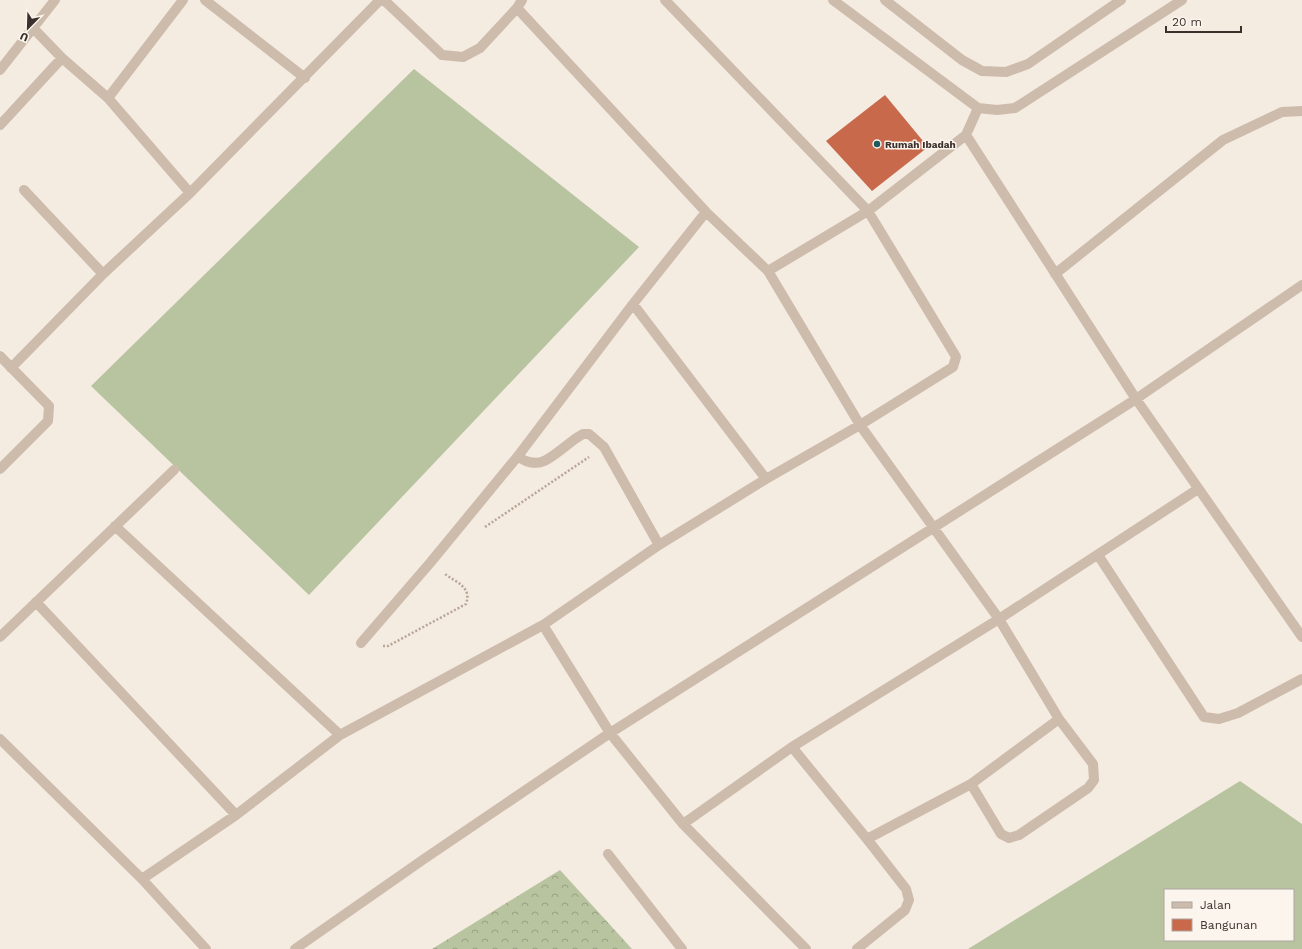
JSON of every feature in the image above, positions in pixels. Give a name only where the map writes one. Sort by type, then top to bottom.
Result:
[{"type":"street","points":[[0,70],[34,29],[55,0]]},
{"type":"street","points":[[108,98],[183,0]]},
{"type":"street","points":[[205,0],[305,78]]},
{"type":"street","points":[[11,368],[103,274],[190,194],[380,0]]},
{"type":"street","points":[[384,0],[442,54],[463,57],[480,48],[520,4],[706,212],[768,271],[860,425],[999,619],[1059,719],[1093,764],[1094,780],[1088,788],[1019,835],[1009,838],[1001,834],[971,784]]},
{"type":"street","points":[[142,879],[236,815],[340,735],[543,625],[659,545],[766,479],[860,425],[950,370],[954,364],[956,358],[868,211],[665,0]]},
{"type":"street","points":[[833,0],[844,3],[978,108],[998,110],[1015,108],[1182,0]]},
{"type":"street","points":[[885,0],[962,60],[982,71],[1006,72],[1028,64],[1121,0]]},
{"type":"street","points":[[34,29],[62,58],[108,98],[190,194]]},
{"type":"street","points":[[0,125],[62,58]]},
{"type":"street","points":[[768,271],[868,211],[966,135],[978,108]]},
{"type":"street","points":[[1055,274],[1223,140],[1282,112],[1302,111]]},
{"type":"street","points":[[966,135],[1136,399],[1302,637]]},
{"type":"street","points":[[24,190],[103,274]]},
{"type":"street","points":[[361,644],[518,456],[633,304],[706,212]]},
{"type":"street","points":[[295,949],[424,859],[610,733],[1136,399],[1302,285]]},
{"type":"street","points":[[633,304],[766,479]]},
{"type":"street","points":[[0,356],[49,406],[48,421],[0,469]]},
{"type":"street","points":[[518,456],[523,461],[544,462],[583,434],[589,434],[604,447],[659,545]]},
{"type":"street","points":[[0,637],[174,470]]},
{"type":"street","points":[[683,824],[792,747],[999,619],[1198,489]]},
{"type":"street","points":[[115,526],[340,735]]},
{"type":"street","points":[[1098,555],[1204,716],[1219,719],[1238,713],[1302,679]]},
{"type":"street","points":[[36,602],[236,815]]},
{"type":"street","points":[[543,625],[610,733],[683,824],[806,949]]},
{"type":"street","points":[[867,839],[971,784],[1059,719]]},
{"type":"street","points":[[0,739],[142,879],[206,949]]},
{"type":"street","points":[[792,747],[906,889],[909,900],[905,910],[857,949]]},
{"type":"street","points":[[608,854],[682,949]]},
{"type":"path","points":[[482,529],[604,447]]},
{"type":"path","points":[[361,644],[388,646],[466,604],[468,597],[466,589],[430,563]]},
{"type":"green space","points":[[414,69],[639,247],[309,595],[91,386]]},
{"type":"green space","points":[[1240,781],[1302,824],[1302,949],[968,949]]},
{"type":"green space","points":[[560,870],[632,949],[432,949]]},
{"type":"building","name":"Rumah Ibadah","points":[[885,95],[928,147],[872,191],[826,141]]},
{"type":"place","name":"Rumah Ibadah","points":[[877,144]]}]
